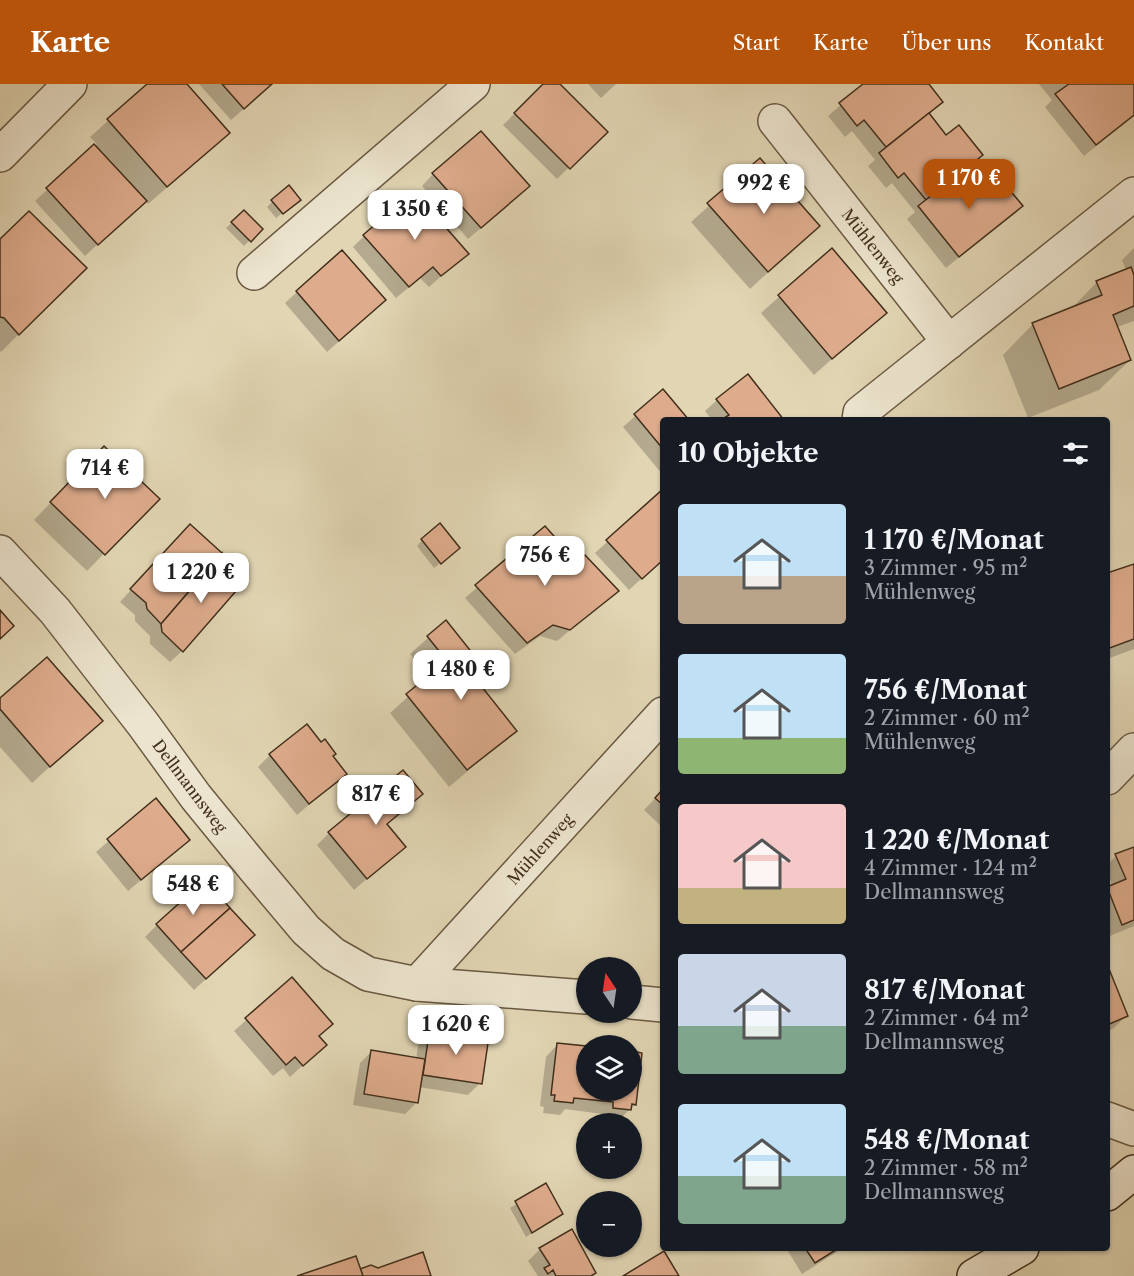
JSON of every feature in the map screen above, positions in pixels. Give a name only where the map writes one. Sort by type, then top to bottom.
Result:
[{"type":"street","points":[[0,154],[70,84]]},
{"type":"street","points":[[254,273],[473,84]]},
{"type":"street","name":"Mühlenweg","points":[[776,121],[949,342]]},
{"type":"street","points":[[859,417],[860,413],[1134,194]]},
{"type":"street","name":"Dellmannsweg","points":[[0,552],[55,611],[143,724],[196,797],[306,930],[333,954],[368,974],[417,984],[576,996]]},
{"type":"street","name":"Mühlenweg","points":[[417,984],[660,717]]},
{"type":"street","points":[[1110,775],[1134,750]]},
{"type":"street","points":[[642,1003],[660,1005]]},
{"type":"street","points":[[1110,1120],[1134,1129]]},
{"type":"street","points":[[1110,1192],[1134,1172]]},
{"type":"street","points":[[974,1276],[1017,1251]]},
{"type":"building","points":[[147,84],[187,84],[230,133],[167,187],[107,119]]},
{"type":"building","points":[[222,84],[272,84],[244,109]]},
{"type":"building","points":[[543,84],[560,84],[608,132],[570,169],[514,113]]},
{"type":"building","points":[[863,84],[929,84],[943,102],[886,147],[864,120],[857,126],[839,103]]},
{"type":"building","points":[[1069,84],[1134,84],[1134,115],[1096,145],[1055,94]]},
{"type":"building","points":[[929,113],[946,135],[959,125],[983,155],[926,200],[904,173],[898,178],[879,153]]},
{"type":"building","points":[[481,131],[530,186],[481,228],[432,173]]},
{"type":"building","points":[[94,144],[147,201],[98,245],[46,188]]},
{"type":"building","points":[[760,158],[820,226],[768,272],[707,203]]},
{"type":"building","points":[[969,166],[986,187],[999,177],[1023,206],[959,257],[918,206]]},
{"type":"building","points":[[289,185],[301,200],[283,214],[271,200]]},
{"type":"building","points":[[414,191],[469,254],[441,276],[433,267],[409,287],[363,235]]},
{"type":"building","points":[[244,210],[263,229],[251,242],[231,222]]},
{"type":"building","points":[[29,211],[87,268],[19,335],[4,318],[0,317],[0,239]]},
{"type":"building","points":[[832,248],[887,313],[832,359],[778,295]]},
{"type":"building","points":[[342,250],[386,300],[339,341],[296,291]]},
{"type":"building","points":[[1131,267],[1134,275],[1134,306],[1113,315],[1131,360],[1059,389],[1032,323],[1102,295],[1096,281]]},
{"type":"building","points":[[748,374],[782,417],[726,417],[729,415],[716,399]]},
{"type":"building","points":[[663,389],[686,417],[660,417],[660,445],[634,414]]},
{"type":"building","points":[[104,446],[160,499],[105,555],[50,502]]},
{"type":"building","points":[[660,492],[660,563],[642,579],[606,540]]},
{"type":"building","points":[[440,523],[460,548],[441,564],[421,539]]},
{"type":"building","points":[[190,524],[222,553],[161,624],[147,609],[146,603],[130,589]]},
{"type":"building","points":[[545,526],[577,562],[585,555],[619,591],[570,630],[553,625],[527,643],[475,585]]},
{"type":"building","points":[[222,553],[222,558],[243,583],[183,652],[162,632],[161,624]]},
{"type":"building","points":[[1134,564],[1134,639],[1110,648],[1110,572]]},
{"type":"building","points":[[0,610],[14,626],[0,639]]},
{"type":"building","points":[[446,620],[489,674],[478,682],[517,731],[467,770],[406,694],[447,661],[427,636]]},
{"type":"building","points":[[47,657],[103,721],[50,767],[0,709],[0,698]]},
{"type":"building","points":[[307,724],[321,742],[325,739],[336,754],[333,756],[347,774],[309,804],[269,754]]},
{"type":"building","points":[[403,770],[423,794],[387,824],[406,847],[367,879],[328,832]]},
{"type":"building","points":[[660,792],[660,802],[655,798]]},
{"type":"building","points":[[156,798],[190,840],[141,880],[107,839]]},
{"type":"building","points":[[1134,847],[1134,920],[1122,925],[1110,895],[1110,886],[1126,879],[1115,854]]},
{"type":"building","points":[[205,880],[230,908],[181,952],[156,924]]},
{"type":"building","points":[[230,908],[255,935],[206,979],[181,952]]},
{"type":"building","points":[[1110,971],[1128,1016],[1110,1024]]},
{"type":"building","points":[[292,977],[333,1024],[319,1036],[327,1045],[303,1066],[295,1057],[286,1065],[245,1018]]},
{"type":"building","points":[[430,1027],[489,1036],[482,1084],[423,1075]]},
{"type":"building","points":[[557,1043],[576,1045],[576,1098],[574,1098],[573,1103],[554,1101],[555,1095],[551,1095]]},
{"type":"building","points":[[371,1050],[425,1059],[418,1103],[364,1094]]},
{"type":"building","points":[[603,1101],[636,1101],[636,1105],[632,1104],[631,1110],[613,1108],[613,1102]]},
{"type":"building","points":[[546,1183],[563,1214],[532,1233],[515,1201]]},
{"type":"building","points":[[572,1229],[576,1236],[576,1257],[587,1257],[596,1273],[591,1276],[556,1276],[553,1270],[548,1274],[544,1268],[550,1265],[539,1248]]},
{"type":"building","points":[[664,1251],[679,1276],[623,1276]]},
{"type":"building","points":[[807,1251],[834,1251],[815,1263]]},
{"type":"building","points":[[423,1252],[431,1276],[363,1276],[360,1269],[371,1265],[378,1268]]},
{"type":"building","points":[[356,1256],[363,1276],[297,1276]]}]
